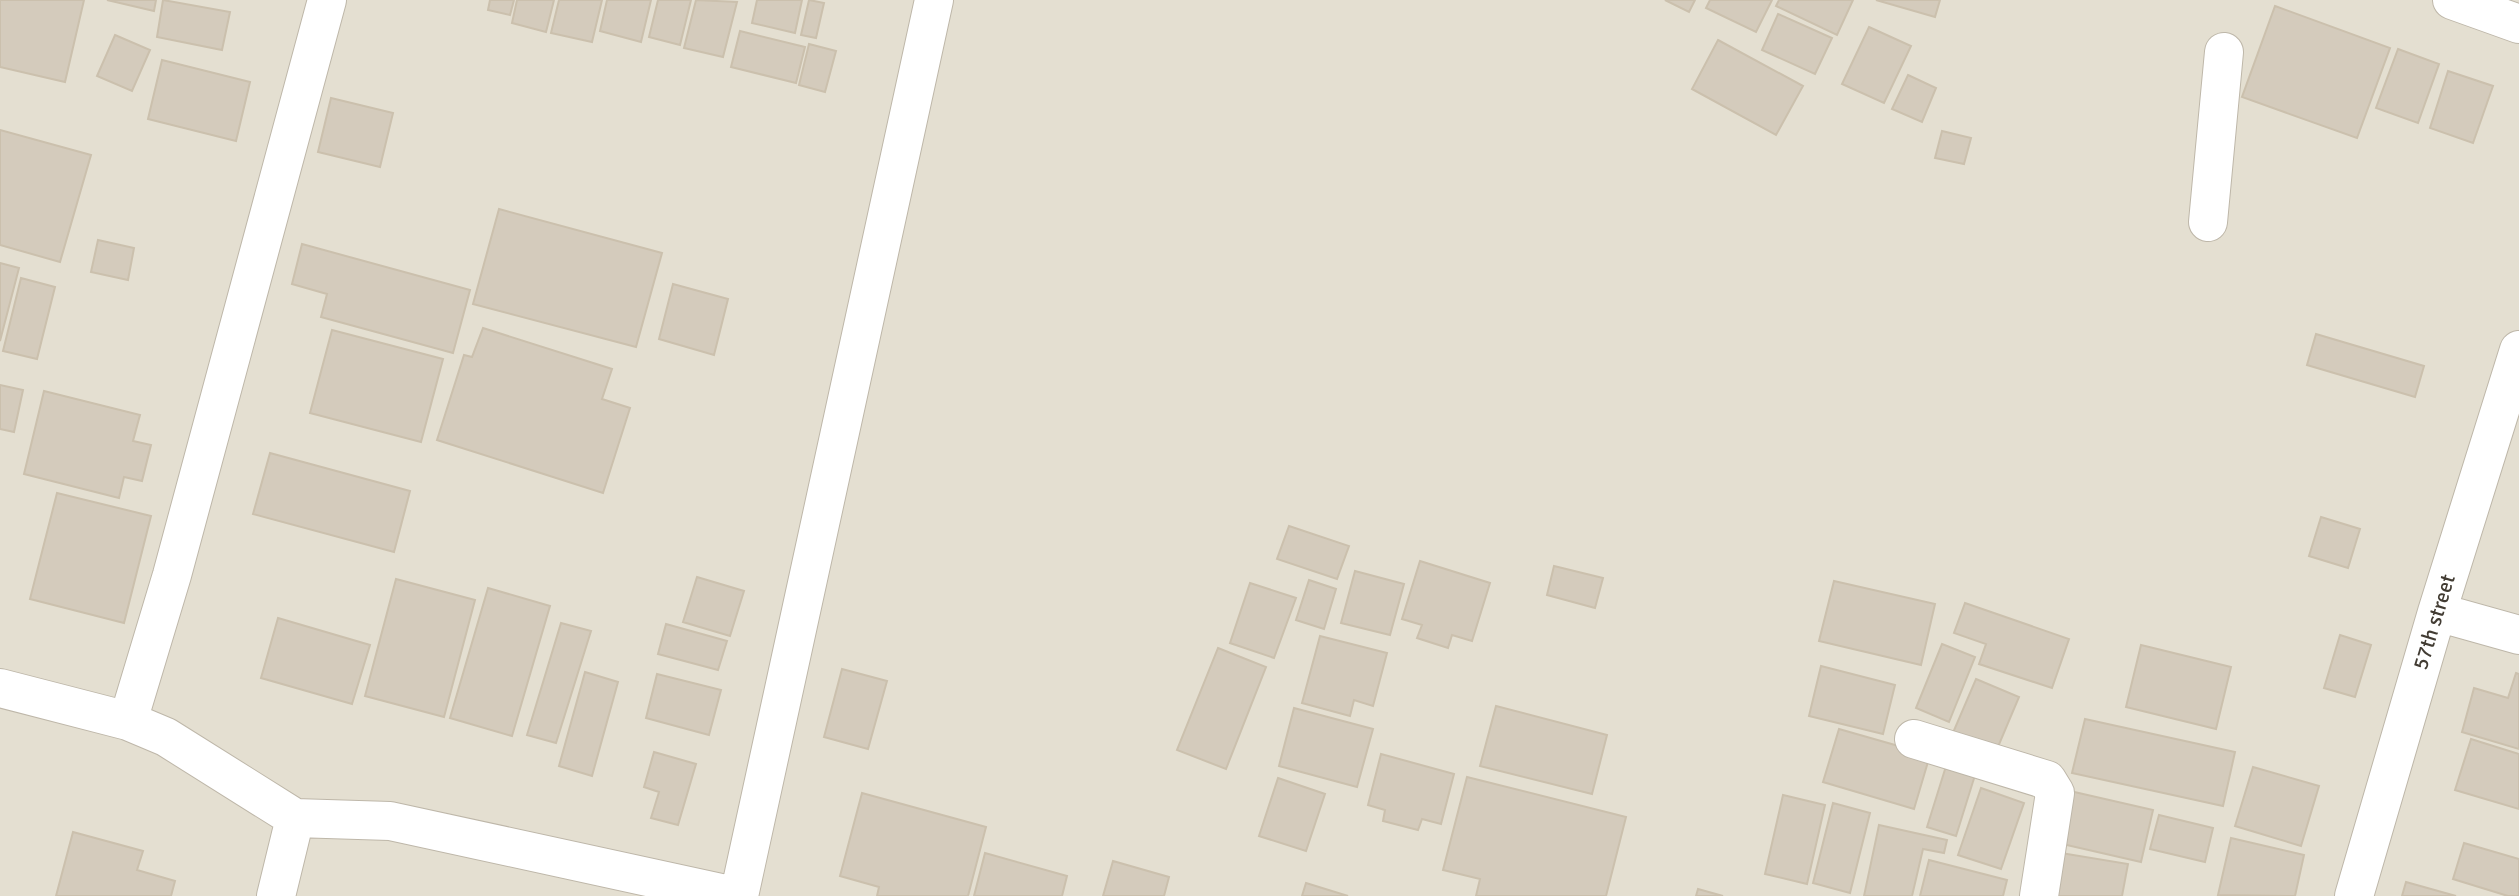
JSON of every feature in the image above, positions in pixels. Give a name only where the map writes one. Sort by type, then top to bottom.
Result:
[{"type":"street","points":[[128,721],[172,575],[327,0]]},
{"type":"street","points":[[0,688],[128,721],[166,737],[295,817],[390,821],[737,896],[934,0]]},
{"type":"street","points":[[2452,0],[2519,24]]},
{"type":"street","points":[[2208,222],[2224,52]]},
{"type":"street","name":"57th street","points":[[2354,896],[2437,612],[2519,350]]},
{"type":"street","points":[[2437,612],[2519,635]]},
{"type":"street","points":[[1914,739],[2047,780],[2055,793],[2039,896]]},
{"type":"street","points":[[276,896],[295,817]]},
{"type":"shaded area","points":[[0,0],[2519,0],[2519,896],[0,896]]},
{"type":"building","points":[[0,0],[84,0],[65,82],[0,67]]},
{"type":"building","points":[[107,0],[156,0],[154,11]]},
{"type":"building","points":[[163,0],[230,12],[222,50],[157,37]]},
{"type":"building","points":[[490,0],[514,0],[510,15],[488,10]]},
{"type":"building","points":[[517,0],[554,0],[546,32],[512,23]]},
{"type":"building","points":[[559,0],[602,0],[592,42],[551,33]]},
{"type":"building","points":[[607,0],[651,0],[641,42],[600,31]]},
{"type":"building","points":[[658,0],[691,0],[680,45],[649,37]]},
{"type":"building","points":[[696,0],[737,2],[723,57],[684,48]]},
{"type":"building","points":[[757,0],[802,0],[795,33],[752,23]]},
{"type":"building","points":[[809,0],[824,3],[816,38],[801,35]]},
{"type":"building","points":[[1665,0],[1695,0],[1689,12]]},
{"type":"building","points":[[1710,0],[1772,0],[1756,32],[1706,8]]},
{"type":"building","points":[[1779,0],[1853,0],[1837,35],[1776,6]]},
{"type":"building","points":[[1876,0],[1940,0],[1935,17]]},
{"type":"building","points":[[2275,6],[2390,48],[2357,138],[2242,97]]},
{"type":"building","points":[[1778,14],[1832,38],[1815,74],[1762,50]]},
{"type":"building","points":[[1869,27],[1911,46],[1884,103],[1842,84]]},
{"type":"building","points":[[740,31],[805,47],[796,83],[731,67]]},
{"type":"building","points":[[115,35],[150,50],[132,91],[97,76]]},
{"type":"building","points":[[1718,40],[1803,86],[1776,135],[1692,89]]},
{"type":"building","points":[[809,44],[836,51],[825,92],[799,85]]},
{"type":"building","points":[[2398,49],[2439,64],[2418,123],[2376,108]]},
{"type":"building","points":[[162,60],[250,82],[236,141],[148,119]]},
{"type":"building","points":[[2448,71],[2493,86],[2473,143],[2430,128]]},
{"type":"building","points":[[1908,75],[1936,88],[1922,122],[1892,109]]},
{"type":"building","points":[[331,98],[393,113],[380,167],[318,152]]},
{"type":"building","points":[[0,130],[91,155],[60,262],[0,245]]},
{"type":"building","points":[[1942,131],[1971,138],[1964,164],[1935,158]]},
{"type":"building","points":[[499,209],[662,253],[636,347],[473,304]]},
{"type":"building","points":[[98,240],[134,248],[128,280],[91,272]]},
{"type":"building","points":[[302,244],[470,290],[453,353],[321,317],[327,294],[292,284]]},
{"type":"building","points":[[0,263],[19,268],[0,341]]},
{"type":"building","points":[[21,278],[55,287],[37,359],[3,351]]},
{"type":"building","points":[[673,284],[728,299],[714,355],[659,339]]},
{"type":"building","points":[[483,328],[612,369],[602,399],[630,408],[603,493],[437,440],[464,355],[472,357]]},
{"type":"building","points":[[332,330],[443,359],[421,442],[310,413]]},
{"type":"building","points":[[2316,334],[2424,366],[2415,397],[2307,365]]},
{"type":"building","points":[[0,385],[23,390],[14,432],[0,429]]},
{"type":"building","points":[[44,391],[140,415],[133,441],[151,445],[142,481],[124,477],[119,498],[24,474]]},
{"type":"building","points":[[270,453],[410,491],[394,552],[253,514]]},
{"type":"building","points":[[57,493],[151,516],[124,623],[30,599]]},
{"type":"building","points":[[2321,517],[2360,529],[2348,568],[2309,556]]},
{"type":"building","points":[[1289,526],[1349,546],[1337,579],[1277,559]]},
{"type":"building","points":[[1420,561],[1490,583],[1472,641],[1452,635],[1448,648],[1417,638],[1422,625],[1402,619]]},
{"type":"building","points":[[1554,566],[1603,578],[1595,608],[1547,595]]},
{"type":"building","points":[[1355,571],[1404,584],[1390,635],[1341,623]]},
{"type":"building","points":[[697,577],[744,591],[730,636],[683,622]]},
{"type":"building","points":[[396,579],[475,600],[444,717],[365,696]]},
{"type":"building","points":[[1309,580],[1336,589],[1324,629],[1296,620]]},
{"type":"building","points":[[1834,581],[1935,604],[1921,665],[1819,641]]},
{"type":"building","points":[[1250,583],[1296,598],[1274,658],[1230,643]]},
{"type":"building","points":[[488,588],[550,606],[512,736],[450,718]]},
{"type":"building","points":[[1965,603],[2069,639],[2052,688],[1979,664],[1986,644],[1954,633]]},
{"type":"building","points":[[278,618],[370,645],[352,704],[261,678]]},
{"type":"building","points":[[561,623],[591,631],[556,743],[527,735]]},
{"type":"building","points":[[666,624],[727,641],[718,670],[658,654]]},
{"type":"building","points":[[2340,635],[2371,645],[2355,697],[2324,688]]},
{"type":"building","points":[[1320,636],[1387,653],[1373,706],[1354,700],[1350,716],[1302,703]]},
{"type":"building","points":[[1942,644],[1975,657],[1949,722],[1916,708]]},
{"type":"building","points":[[2141,645],[2231,667],[2216,729],[2126,707]]},
{"type":"building","points":[[1218,648],[1266,667],[1226,769],[1177,750]]},
{"type":"building","points":[[1821,666],[1895,685],[1883,734],[1809,716]]},
{"type":"building","points":[[842,669],[887,681],[868,749],[824,737]]},
{"type":"building","points":[[585,672],[618,682],[592,776],[559,766]]},
{"type":"building","points":[[2516,673],[2519,674],[2519,749],[2462,732],[2474,688],[2508,698]]},
{"type":"building","points":[[657,674],[721,690],[709,735],[646,718]]},
{"type":"building","points":[[1976,679],[2019,697],[1995,754],[1952,735]]},
{"type":"building","points":[[1496,706],[1607,735],[1592,794],[1480,766]]},
{"type":"building","points":[[1294,708],[1373,729],[1357,787],[1279,766]]},
{"type":"building","points":[[2085,719],[2235,752],[2223,806],[2072,773]]},
{"type":"building","points":[[1839,729],[1930,755],[1914,809],[1823,782]]},
{"type":"building","points":[[2471,739],[2519,754],[2519,809],[2455,790]]},
{"type":"building","points":[[654,752],[696,764],[678,825],[651,818],[659,792],[644,787]]},
{"type":"building","points":[[1381,754],[1454,774],[1441,824],[1422,819],[1418,830],[1383,821],[1385,810],[1368,805]]},
{"type":"building","points":[[1947,763],[1976,772],[1956,836],[1927,827]]},
{"type":"building","points":[[2253,767],[2319,786],[2301,846],[2235,826]]},
{"type":"building","points":[[1467,777],[1626,817],[1606,896],[1476,896],[1480,879],[1443,870]]},
{"type":"building","points":[[1278,778],[1325,794],[1306,851],[1259,836]]},
{"type":"building","points":[[1981,788],[2024,803],[2001,869],[1958,855]]},
{"type":"building","points":[[2070,791],[2153,810],[2141,862],[2058,843]]},
{"type":"building","points":[[862,793],[986,827],[968,896],[877,896],[879,887],[840,876]]},
{"type":"building","points":[[1783,795],[1825,805],[1807,884],[1765,874]]},
{"type":"building","points":[[1833,803],[1870,813],[1850,893],[1813,883]]},
{"type":"building","points":[[2159,815],[2213,828],[2205,862],[2150,849]]},
{"type":"building","points":[[1879,825],[1947,840],[1944,853],[1923,849],[1912,896],[1864,896]]},
{"type":"building","points":[[73,832],[143,851],[137,870],[175,881],[171,896],[56,896]]},
{"type":"building","points":[[2231,838],[2304,855],[2295,896],[2218,895]]},
{"type":"building","points":[[2464,843],[2519,859],[2519,896],[2508,896],[2453,879]]},
{"type":"building","points":[[2055,852],[2128,864],[2122,896],[2047,896]]},
{"type":"building","points":[[985,853],[1067,876],[1062,896],[974,896]]},
{"type":"building","points":[[1929,860],[2007,880],[2003,896],[1920,896]]},
{"type":"building","points":[[1113,861],[1169,877],[1164,896],[1103,896]]},
{"type":"building","points":[[2406,882],[2456,896],[2402,896]]},
{"type":"building","points":[[1306,883],[1348,896],[1302,896]]},
{"type":"building","points":[[1698,889],[1723,896],[1696,896]]}]
